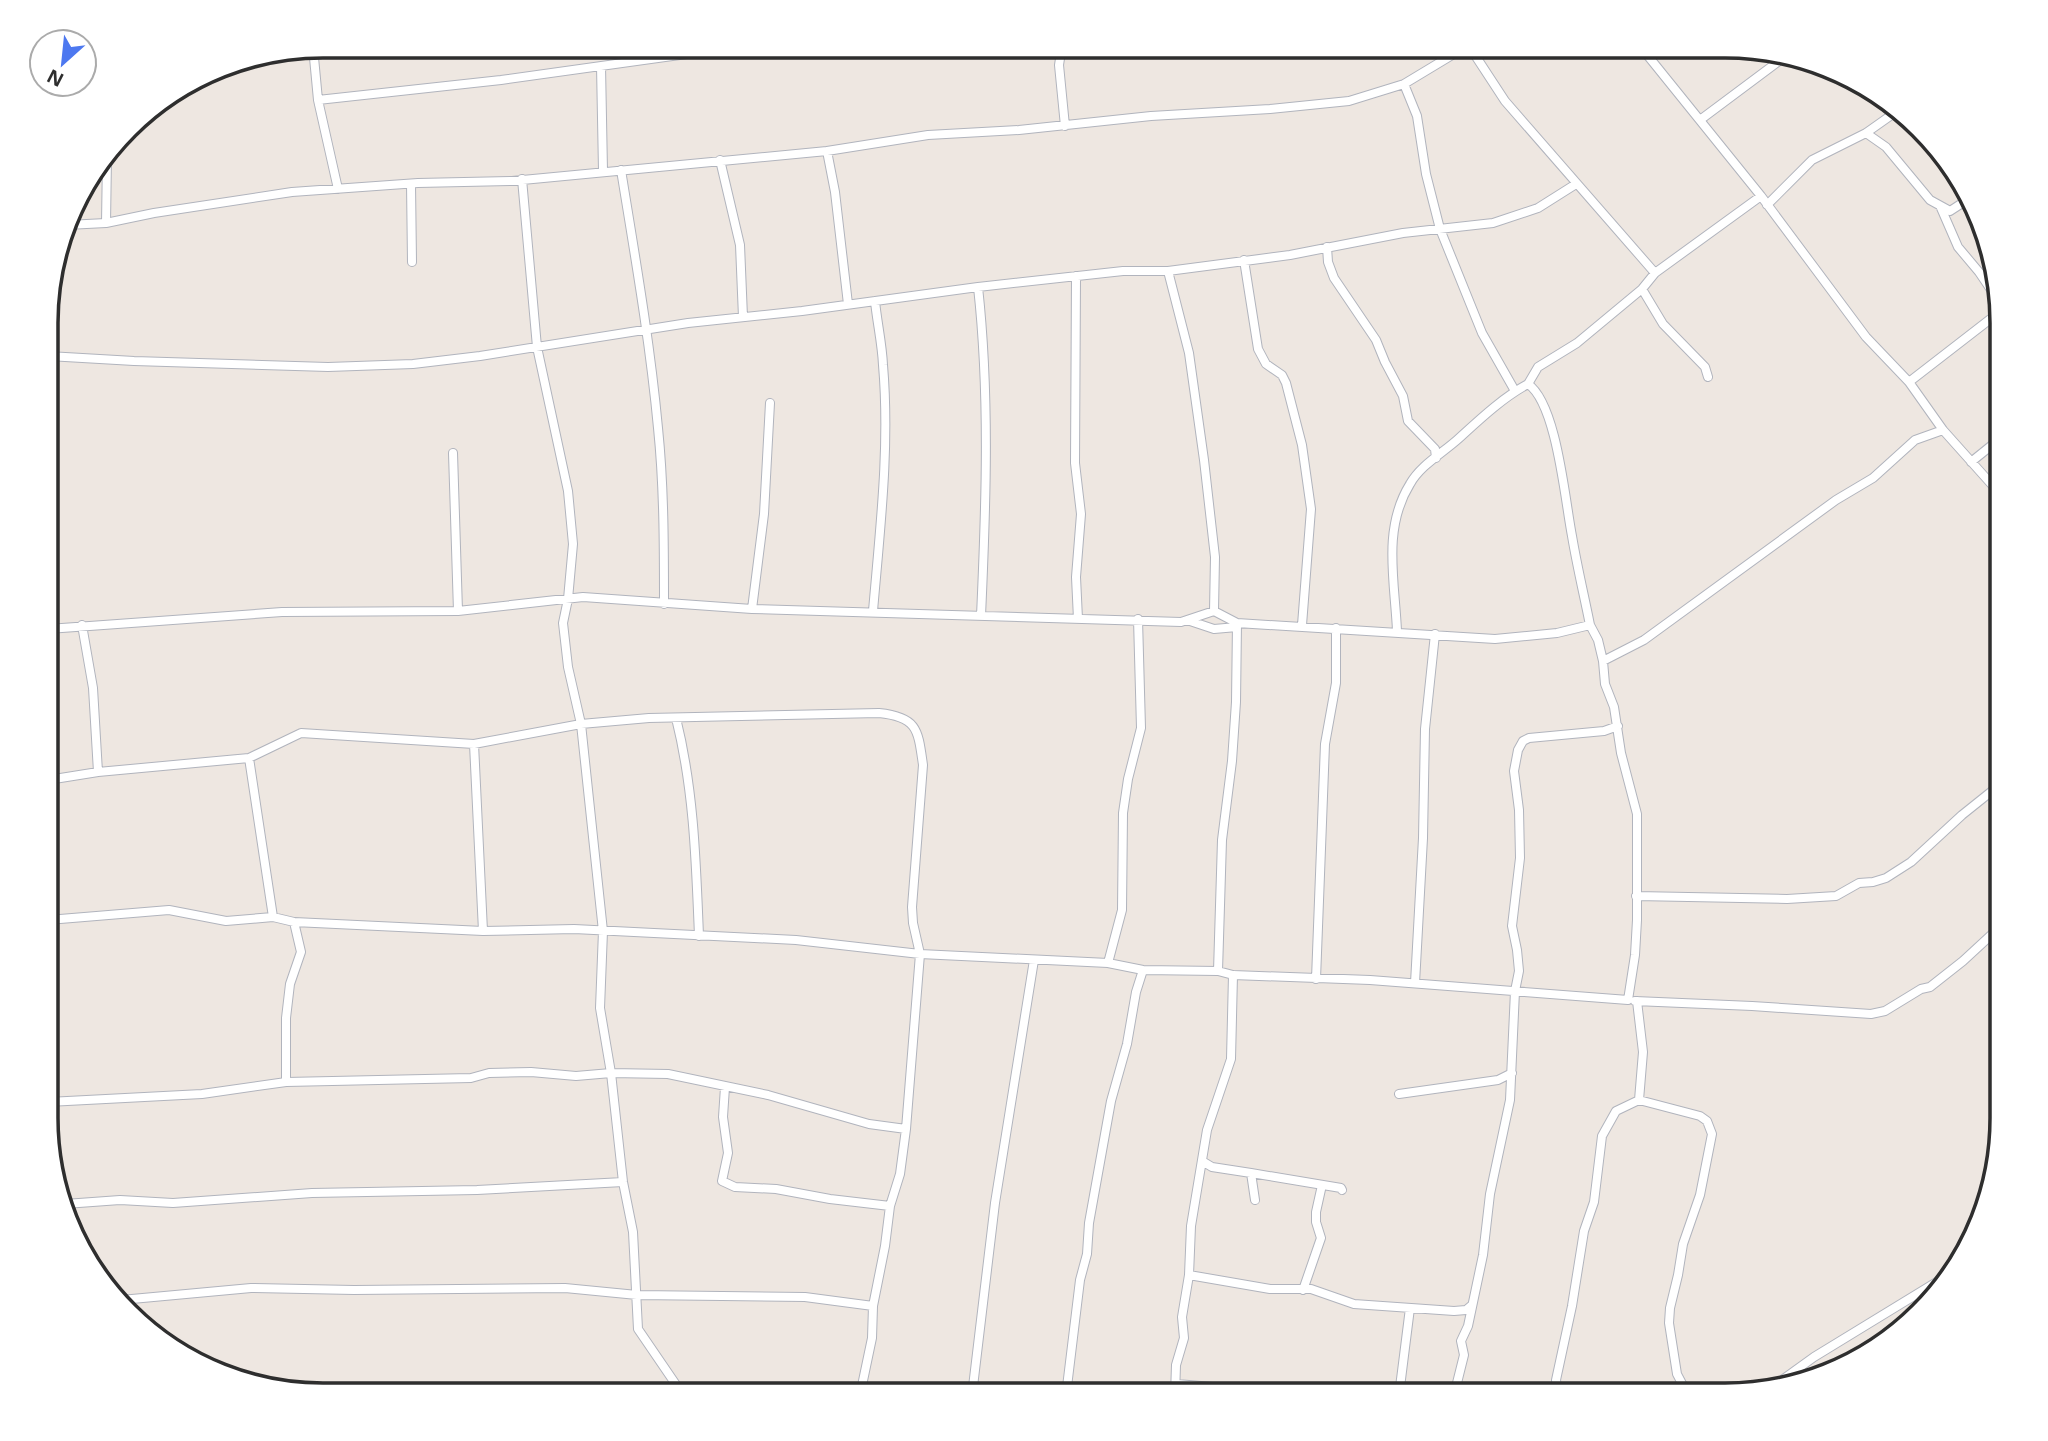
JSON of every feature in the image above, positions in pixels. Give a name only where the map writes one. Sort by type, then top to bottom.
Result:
[{"type":"street","points":[[314,58],[318,100],[338,189]]},
{"type":"street","points":[[318,100],[501,80],[658,58]]},
{"type":"street","points":[[1060,58],[1065,126]]},
{"type":"street","points":[[77,224],[106,223],[292,192],[522,179],[827,151],[928,135],[1349,101],[1404,84],[1448,58]]},
{"type":"street","points":[[1476,58],[1505,101],[1655,273]]},
{"type":"street","points":[[1650,58],[1761,196],[1866,337],[1909,382],[1943,430],[1990,483]]},
{"type":"street","points":[[1700,120],[1776,63]]},
{"type":"street","points":[[601,66],[603,171]]},
{"type":"street","points":[[1404,84],[1417,116],[1426,174],[1440,229],[1482,333],[1515,391]]},
{"type":"street","points":[[1767,205],[1812,160],[1866,132],[1890,116]]},
{"type":"street","points":[[1866,132],[1886,147],[1930,200],[1950,211],[1962,203]]},
{"type":"street","points":[[827,151],[835,192],[848,304]]},
{"type":"street","points":[[720,160],[740,245],[743,317]]},
{"type":"street","points":[[106,223],[107,169]]},
{"type":"street","points":[[621,170],[646,329],[658,430],[664,604]]},
{"type":"street","points":[[522,179],[537,347],[568,491],[573,544],[563,623],[568,667],[581,724],[603,931],[600,1008],[611,1073],[623,1182],[633,1232],[638,1329],[675,1383]]},
{"type":"street","points":[[411,184],[412,262]]},
{"type":"street","points":[[58,357],[328,366],[413,364],[646,329],[978,287],[1123,271],[1168,271],[1403,233],[1493,223],[1552,202],[1576,184]]},
{"type":"street","points":[[1397,631],[1392,568],[1394,529],[1409,484],[1421,470],[1515,391],[1528,384],[1538,367],[1577,343],[1642,289],[1655,273],[1761,196]]},
{"type":"street","points":[[1941,208],[1958,247],[1988,285]]},
{"type":"street","points":[[1327,247],[1328,262],[1335,278],[1376,340],[1403,396],[1408,421],[1434,449],[1436,458]]},
{"type":"street","points":[[1244,260],[1258,349],[1266,364],[1282,375],[1286,383],[1302,445],[1311,509],[1302,625]]},
{"type":"street","points":[[1168,271],[1189,353],[1204,460],[1215,557],[1214,611]]},
{"type":"street","points":[[1076,276],[1075,463],[1081,514],[1076,577],[1078,619]]},
{"type":"street","points":[[978,287],[985,351],[987,479],[981,616]]},
{"type":"street","points":[[1642,289],[1663,324],[1705,367],[1708,377]]},
{"type":"street","points":[[873,611],[883,509],[885,441],[883,365],[874,301]]},
{"type":"street","points":[[1909,382],[1990,318]]},
{"type":"street","points":[[1528,384],[1536,389],[1555,435],[1590,625],[1598,639],[1605,684],[1614,707],[1621,753],[1637,814],[1633,1001],[1643,1052],[1639,1100]]},
{"type":"street","points":[[752,609],[764,514],[770,403]]},
{"type":"street","points":[[1603,661],[1644,640],[1836,500],[1873,478],[1915,440],[1943,430]]},
{"type":"street","points":[[1971,462],[1990,447]]},
{"type":"street","points":[[453,453],[458,611]]},
{"type":"street","points":[[58,628],[282,612],[458,611],[583,597],[752,609],[1181,622],[1214,611],[1237,625]]},
{"type":"street","points":[[1108,962],[1122,910],[1123,813],[1128,779],[1141,728],[1138,620]]},
{"type":"street","points":[[1187,620],[1214,629],[1237,625],[1302,625],[1495,639],[1557,633],[1590,625]]},
{"type":"street","points":[[82,625],[93,688],[98,772]]},
{"type":"street","points":[[1218,971],[1222,840],[1233,749],[1237,625]]},
{"type":"street","points":[[1316,978],[1325,744],[1336,683],[1336,628]]},
{"type":"street","points":[[1415,983],[1423,838],[1425,729],[1434,634]]},
{"type":"street","points":[[58,778],[98,772],[249,758],[301,733],[474,744],[581,724],[702,716],[879,713],[899,715],[907,719],[920,742],[923,765],[912,907],[920,954],[900,1174],[890,1206],[873,1306],[872,1338],[863,1383]]},
{"type":"street","points":[[676,718],[687,759],[694,822],[699,936]]},
{"type":"street","points":[[1457,1383],[1464,1354],[1461,1341],[1468,1326],[1483,1255],[1490,1195],[1510,1100],[1515,990],[1519,971],[1512,926],[1520,858],[1519,810],[1514,779],[1518,750],[1523,741],[1529,738],[1604,731],[1618,726]]},
{"type":"street","points":[[474,744],[483,931]]},
{"type":"street","points":[[249,758],[273,917]]},
{"type":"street","points":[[1636,896],[1787,899],[1836,896],[1859,883],[1886,878],[1911,862],[1990,793]]},
{"type":"street","points":[[58,919],[169,910],[226,921],[273,917],[294,922],[483,931],[574,929],[796,940],[920,954],[1108,962],[1143,970],[1218,971],[1233,975],[1415,983],[1633,1001],[1871,1014],[1885,1011],[1921,989],[1930,987],[1990,936]]},
{"type":"street","points":[[286,1082],[286,1018],[290,984],[301,952],[294,922]]},
{"type":"street","points":[[973,1383],[995,1203],[1034,960]]},
{"type":"street","points":[[1067,1383],[1080,1280],[1087,1254],[1089,1223],[1111,1101],[1143,970]]},
{"type":"street","points":[[1177,1383],[1176,1366],[1184,1338],[1182,1318],[1189,1275],[1191,1226],[1208,1130],[1231,1059],[1233,975]]},
{"type":"street","points":[[58,1101],[202,1094],[286,1082],[471,1078],[489,1073],[531,1072],[576,1076],[611,1073],[668,1074],[768,1095],[869,1124],[906,1129]]},
{"type":"street","points":[[1399,1094],[1498,1080],[1511,1073]]},
{"type":"street","points":[[725,1087],[723,1117],[728,1153],[722,1181],[735,1187],[776,1189],[890,1206]]},
{"type":"street","points":[[1556,1383],[1584,1231],[1594,1202],[1602,1136],[1616,1111],[1639,1100],[1700,1116],[1707,1121],[1712,1134],[1700,1195],[1683,1244],[1670,1308],[1673,1357],[1682,1383]]},
{"type":"street","points":[[1202,1161],[1212,1167],[1342,1190]]},
{"type":"street","points":[[1251,1173],[1255,1200]]},
{"type":"street","points":[[72,1203],[120,1200],[173,1203],[312,1193],[477,1190],[623,1182]]},
{"type":"street","points":[[1303,1290],[1321,1238],[1316,1212],[1322,1185]]},
{"type":"street","points":[[1189,1275],[1270,1289],[1320,1291],[1354,1304],[1454,1311],[1466,1310],[1472,1305]]},
{"type":"street","points":[[1789,1375],[1930,1286]]},
{"type":"street","points":[[129,1299],[251,1288],[565,1288],[638,1295],[804,1297],[873,1306]]},
{"type":"street","points":[[1400,1383],[1409,1308]]}]
